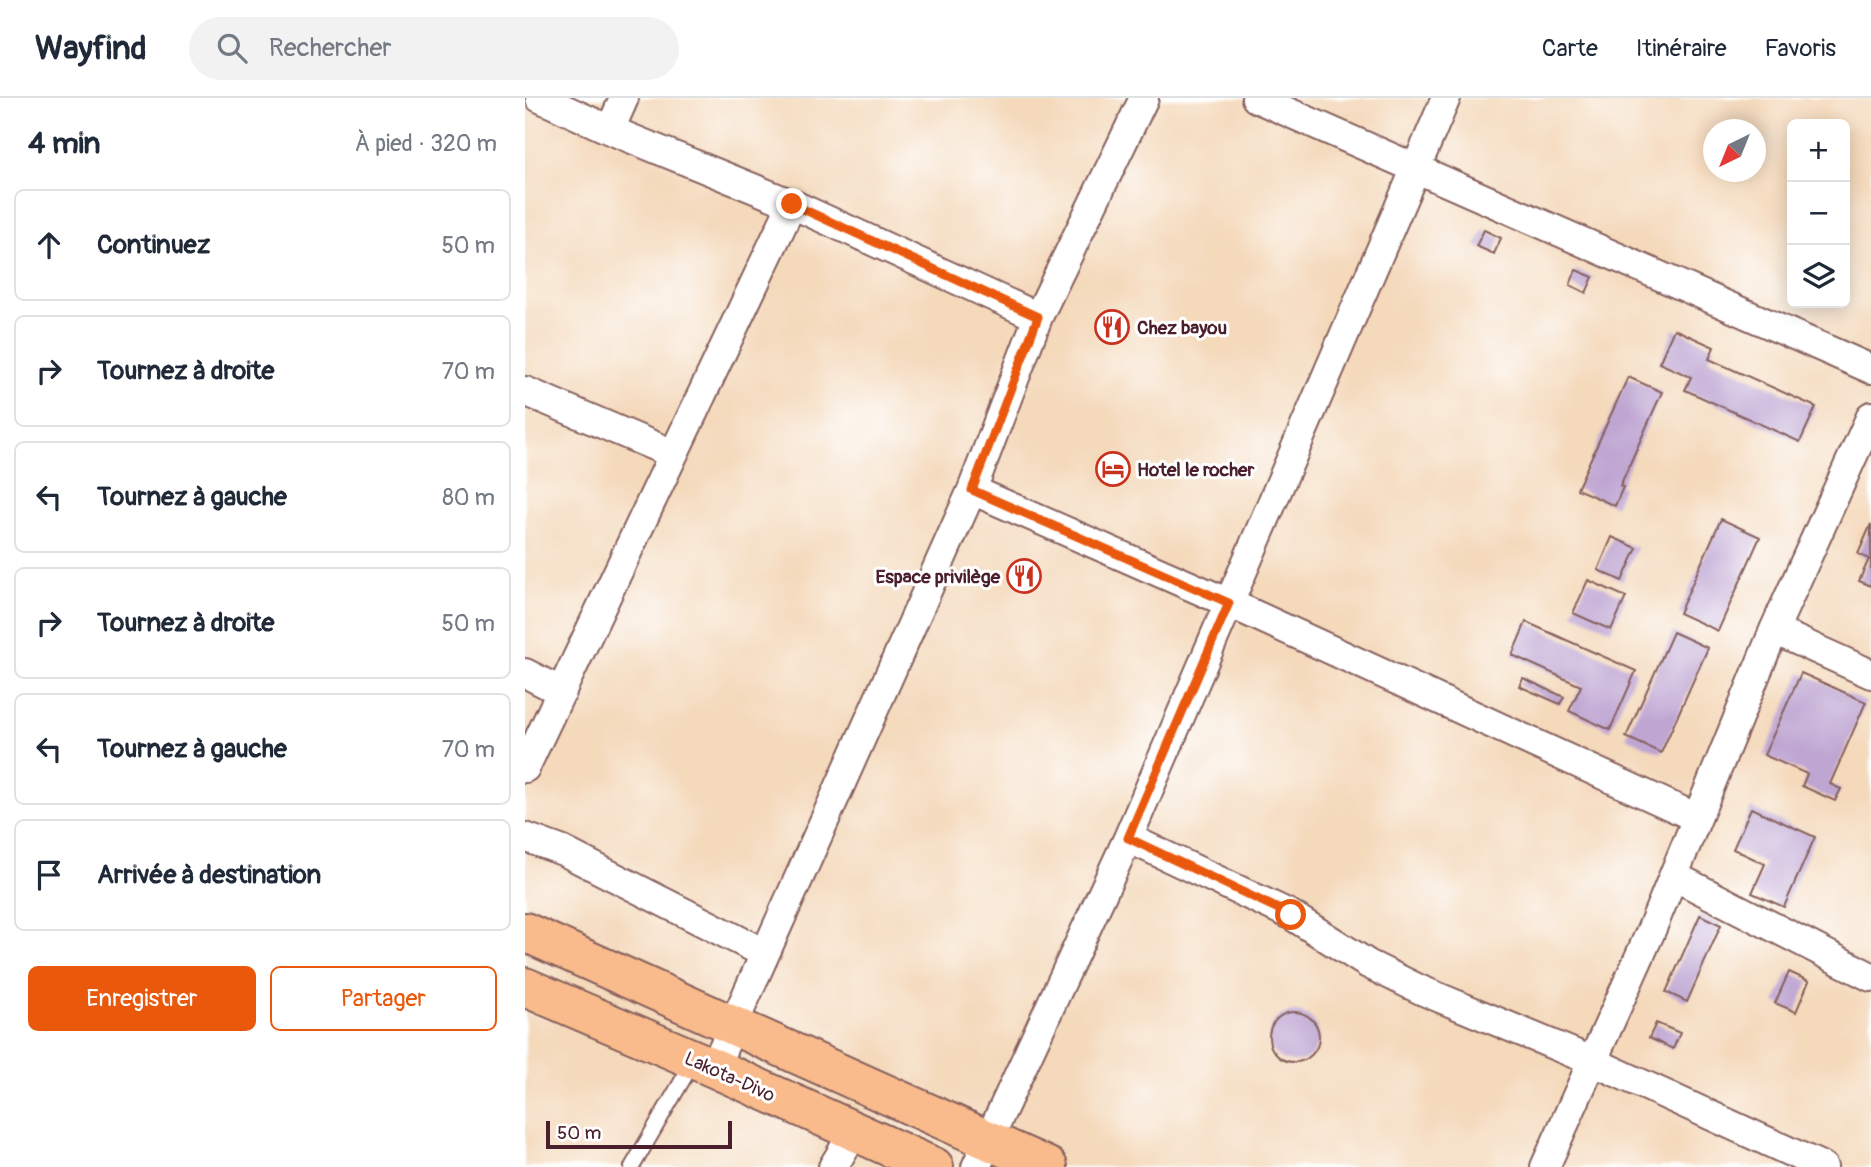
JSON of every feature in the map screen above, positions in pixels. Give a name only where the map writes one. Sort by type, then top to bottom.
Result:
[{"type":"main road","points":[[525,932],[732,1026],[982,1154],[1048,1167]]},
{"type":"main road","name":"Lakota-Divo","points":[[525,987],[704,1063],[934,1167]]},
{"type":"street","points":[[540,98],[610,130],[792,204],[1038,317]]},
{"type":"street","points":[[610,130],[624,98]]},
{"type":"street","points":[[704,1063],[732,1026],[972,490],[1038,317],[1144,98]]},
{"type":"street","points":[[1256,98],[1871,369]]},
{"type":"street","points":[[982,1154],[1128,838],[1446,98]]},
{"type":"street","points":[[525,768],[792,204]]},
{"type":"street","points":[[525,391],[673,454]]},
{"type":"street","points":[[1545,1167],[1674,876],[1774,630],[1871,416]]},
{"type":"street","points":[[972,490],[1229,603],[1697,818]]},
{"type":"street","points":[[1774,630],[1871,674]]},
{"type":"street","points":[[525,673],[562,692]]},
{"type":"street","points":[[525,836],[563,851],[764,953]]},
{"type":"street","points":[[1128,838],[1291,915],[1379,969],[1421,990],[1592,1061],[1823,1167]]},
{"type":"street","points":[[1674,876],[1871,977]]},
{"type":"street","points":[[834,1167],[854,1132]]},
{"type":"lane","points":[[632,1167],[704,1063]]},
{"type":"building","points":[[1484,230],[1501,238],[1494,254],[1476,246]]},
{"type":"building","points":[[1576,270],[1593,277],[1586,293],[1570,285]]},
{"type":"building","points":[[1674,329],[1714,347],[1709,359],[1816,407],[1800,442],[1685,390],[1691,377],[1659,363]]},
{"type":"building","points":[[1628,377],[1662,392],[1620,486],[1623,487],[1615,506],[1577,489]]},
{"type":"building","points":[[1721,519],[1760,537],[1718,631],[1679,613]]},
{"type":"building","points":[[1871,524],[1871,586],[1859,581],[1869,559],[1858,554]]},
{"type":"building","points":[[1612,537],[1637,548],[1622,581],[1598,570]]},
{"type":"building","points":[[1588,580],[1626,597],[1611,630],[1573,613]]},
{"type":"building","points":[[1526,622],[1636,671],[1610,730],[1569,711],[1581,686],[1512,655]]},
{"type":"building","points":[[1673,632],[1708,648],[1661,753],[1626,737]]},
{"type":"building","points":[[1801,673],[1866,702],[1830,784],[1841,789],[1835,801],[1802,786],[1807,774],[1764,755]]},
{"type":"building","points":[[1523,678],[1564,697],[1560,704],[1519,686]]},
{"type":"building","points":[[1751,808],[1815,837],[1784,907],[1752,893],[1765,864],[1733,849]]},
{"type":"building","points":[[1700,915],[1721,925],[1687,1002],[1666,992]]},
{"type":"building","points":[[1789,972],[1809,981],[1796,1012],[1775,1003]]},
{"type":"building","points":[[1294,1012],[1312,1019],[1319,1037],[1312,1055],[1294,1062],[1276,1055],[1269,1037],[1276,1019]]},
{"type":"building","points":[[1656,1023],[1680,1033],[1673,1049],[1649,1038]]},
{"type":"place","name":"Chez bayou","points":[[1112,327]]},
{"type":"place","name":"Hotel le rocher","points":[[1113,469]]},
{"type":"place","name":"Espace privilège","points":[[1024,576]]},
{"type":"route","points":[[792,204],[1038,317],[972,490],[1229,603],[1128,838],[1291,915]]}]
